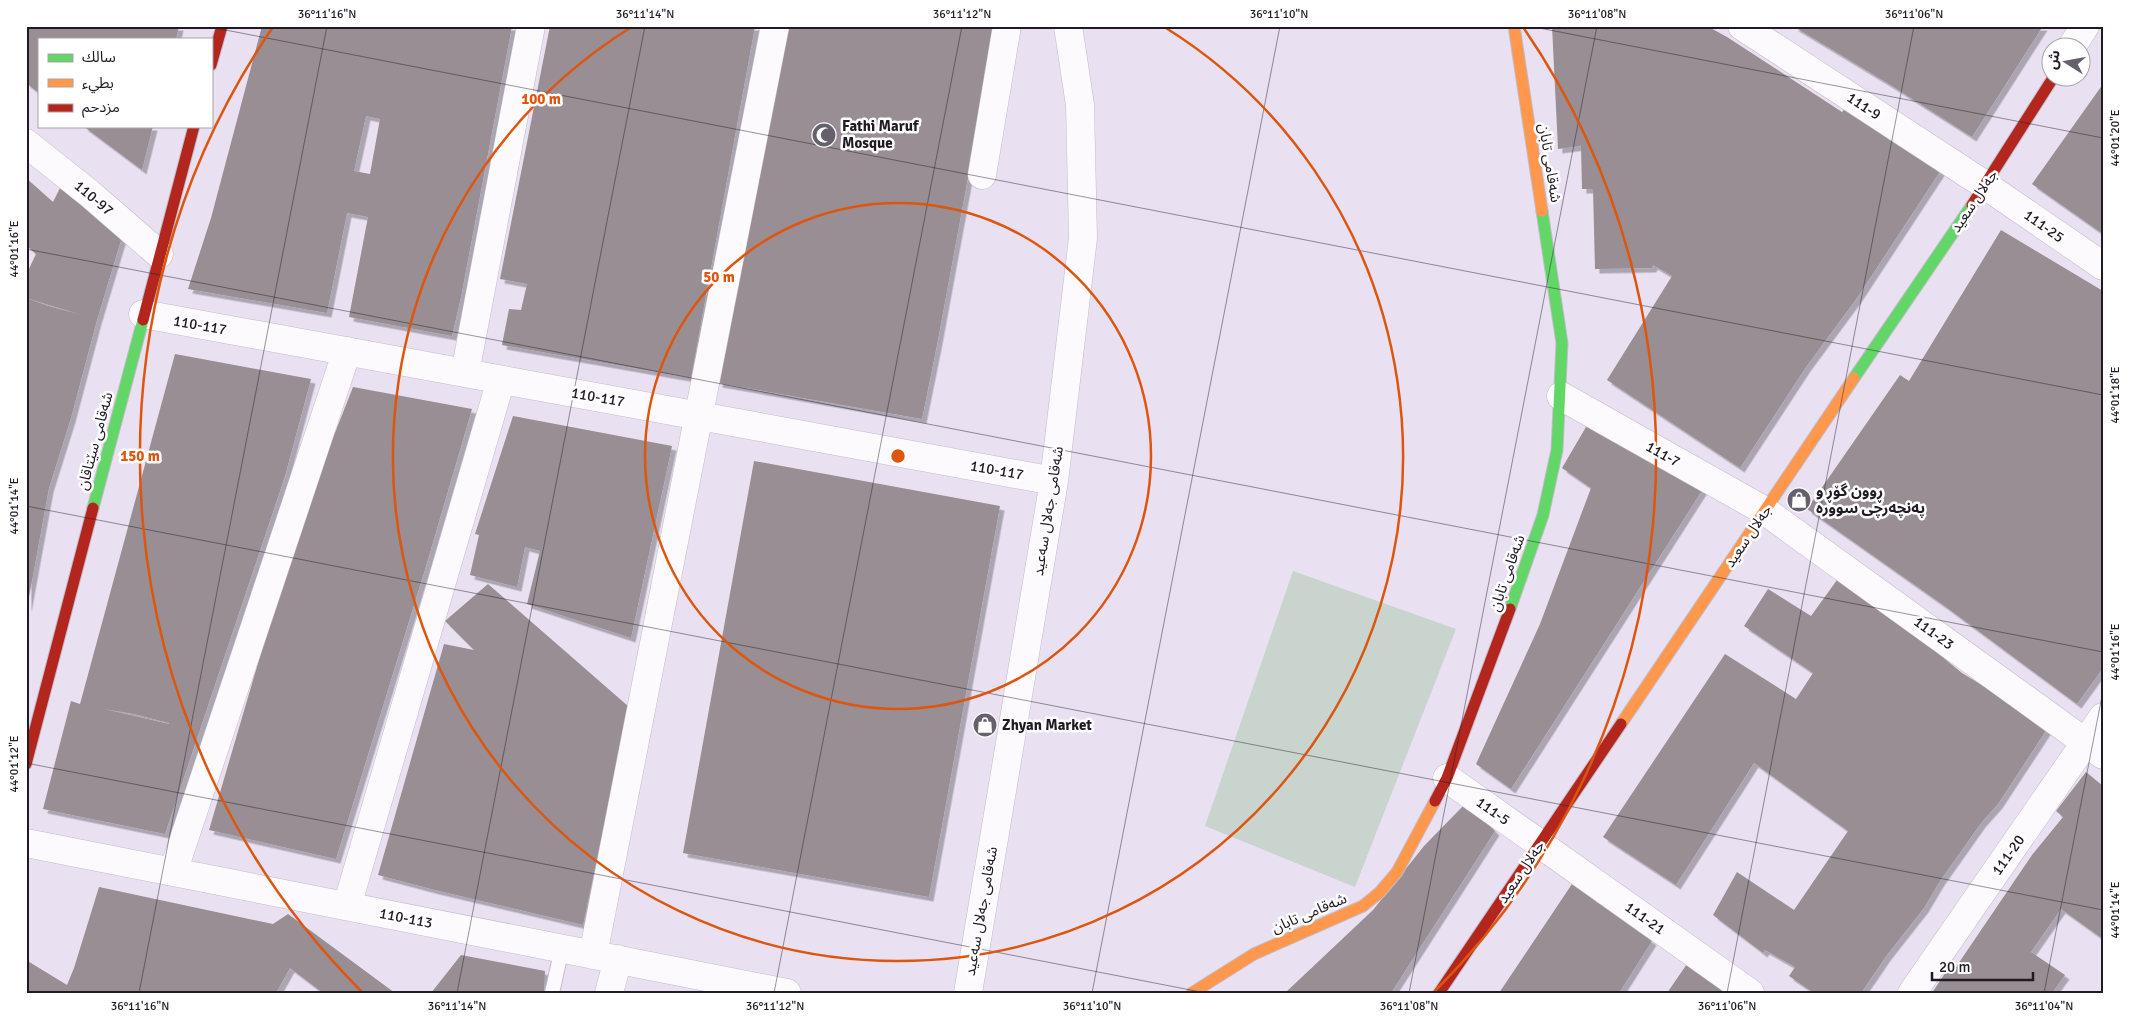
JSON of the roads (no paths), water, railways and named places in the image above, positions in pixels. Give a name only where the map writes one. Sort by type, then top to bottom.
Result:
[{"type":"street","points":[[212,61],[222,26]]},
{"type":"street","points":[[465,373],[531,26]]},
{"type":"street","points":[[609,993],[605,957],[698,416],[775,26]]},
{"type":"street","points":[[982,175],[1007,26]]},
{"type":"street","name":"شەقامی جەلال سەعید","points":[[968,993],[1054,480],[1083,238],[1080,105],[1068,26]]},
{"type":"street","name":"شەقامی تابان","points":[[1192,993],[1254,954],[1363,906],[1380,892],[1397,872],[1447,778],[1524,572],[1543,514],[1557,450],[1562,343],[1514,26]]},
{"type":"street","name":"111-9","points":[[1742,26],[1985,185]]},
{"type":"street","points":[[2077,38],[2085,26]]},
{"type":"street","name":"جه‌لال سعید","points":[[1439,993],[1985,185],[2047,88]]},
{"type":"street","name":"شەقامی سێتاقان","points":[[26,764],[193,128]]},
{"type":"street","name":"110-97","points":[[26,143],[90,194],[160,254]]},
{"type":"street","name":"111-25","points":[[1985,185],[2103,266]]},
{"type":"street","name":"110-117","points":[[143,314],[1054,480]]},
{"type":"street","points":[[173,872],[347,352]]},
{"type":"street","points":[[347,906],[501,380]]},
{"type":"street","name":"111-7","points":[[1561,396],[1765,511]]},
{"type":"street","name":"111-23","points":[[1765,511],[2094,749]]},
{"type":"street","name":"111-20","points":[[1912,993],[2094,749],[2103,717]]},
{"type":"street","name":"111-5","points":[[1447,778],[1540,844]]},
{"type":"street","name":"110-113","points":[[26,843],[786,993]]},
{"type":"street","name":"111-21","points":[[1540,844],[1750,993]]},
{"type":"lane","points":[[552,993],[562,948]]},
{"type":"place","name":"Fathi Maruf Mosque","points":[[824,135]]},
{"type":"place","name":"ڕوون گۆڕ و پەنچەرچی سوورە","points":[[1799,500]]},
{"type":"place","name":"Zhyan Market","points":[[985,725]]}]
